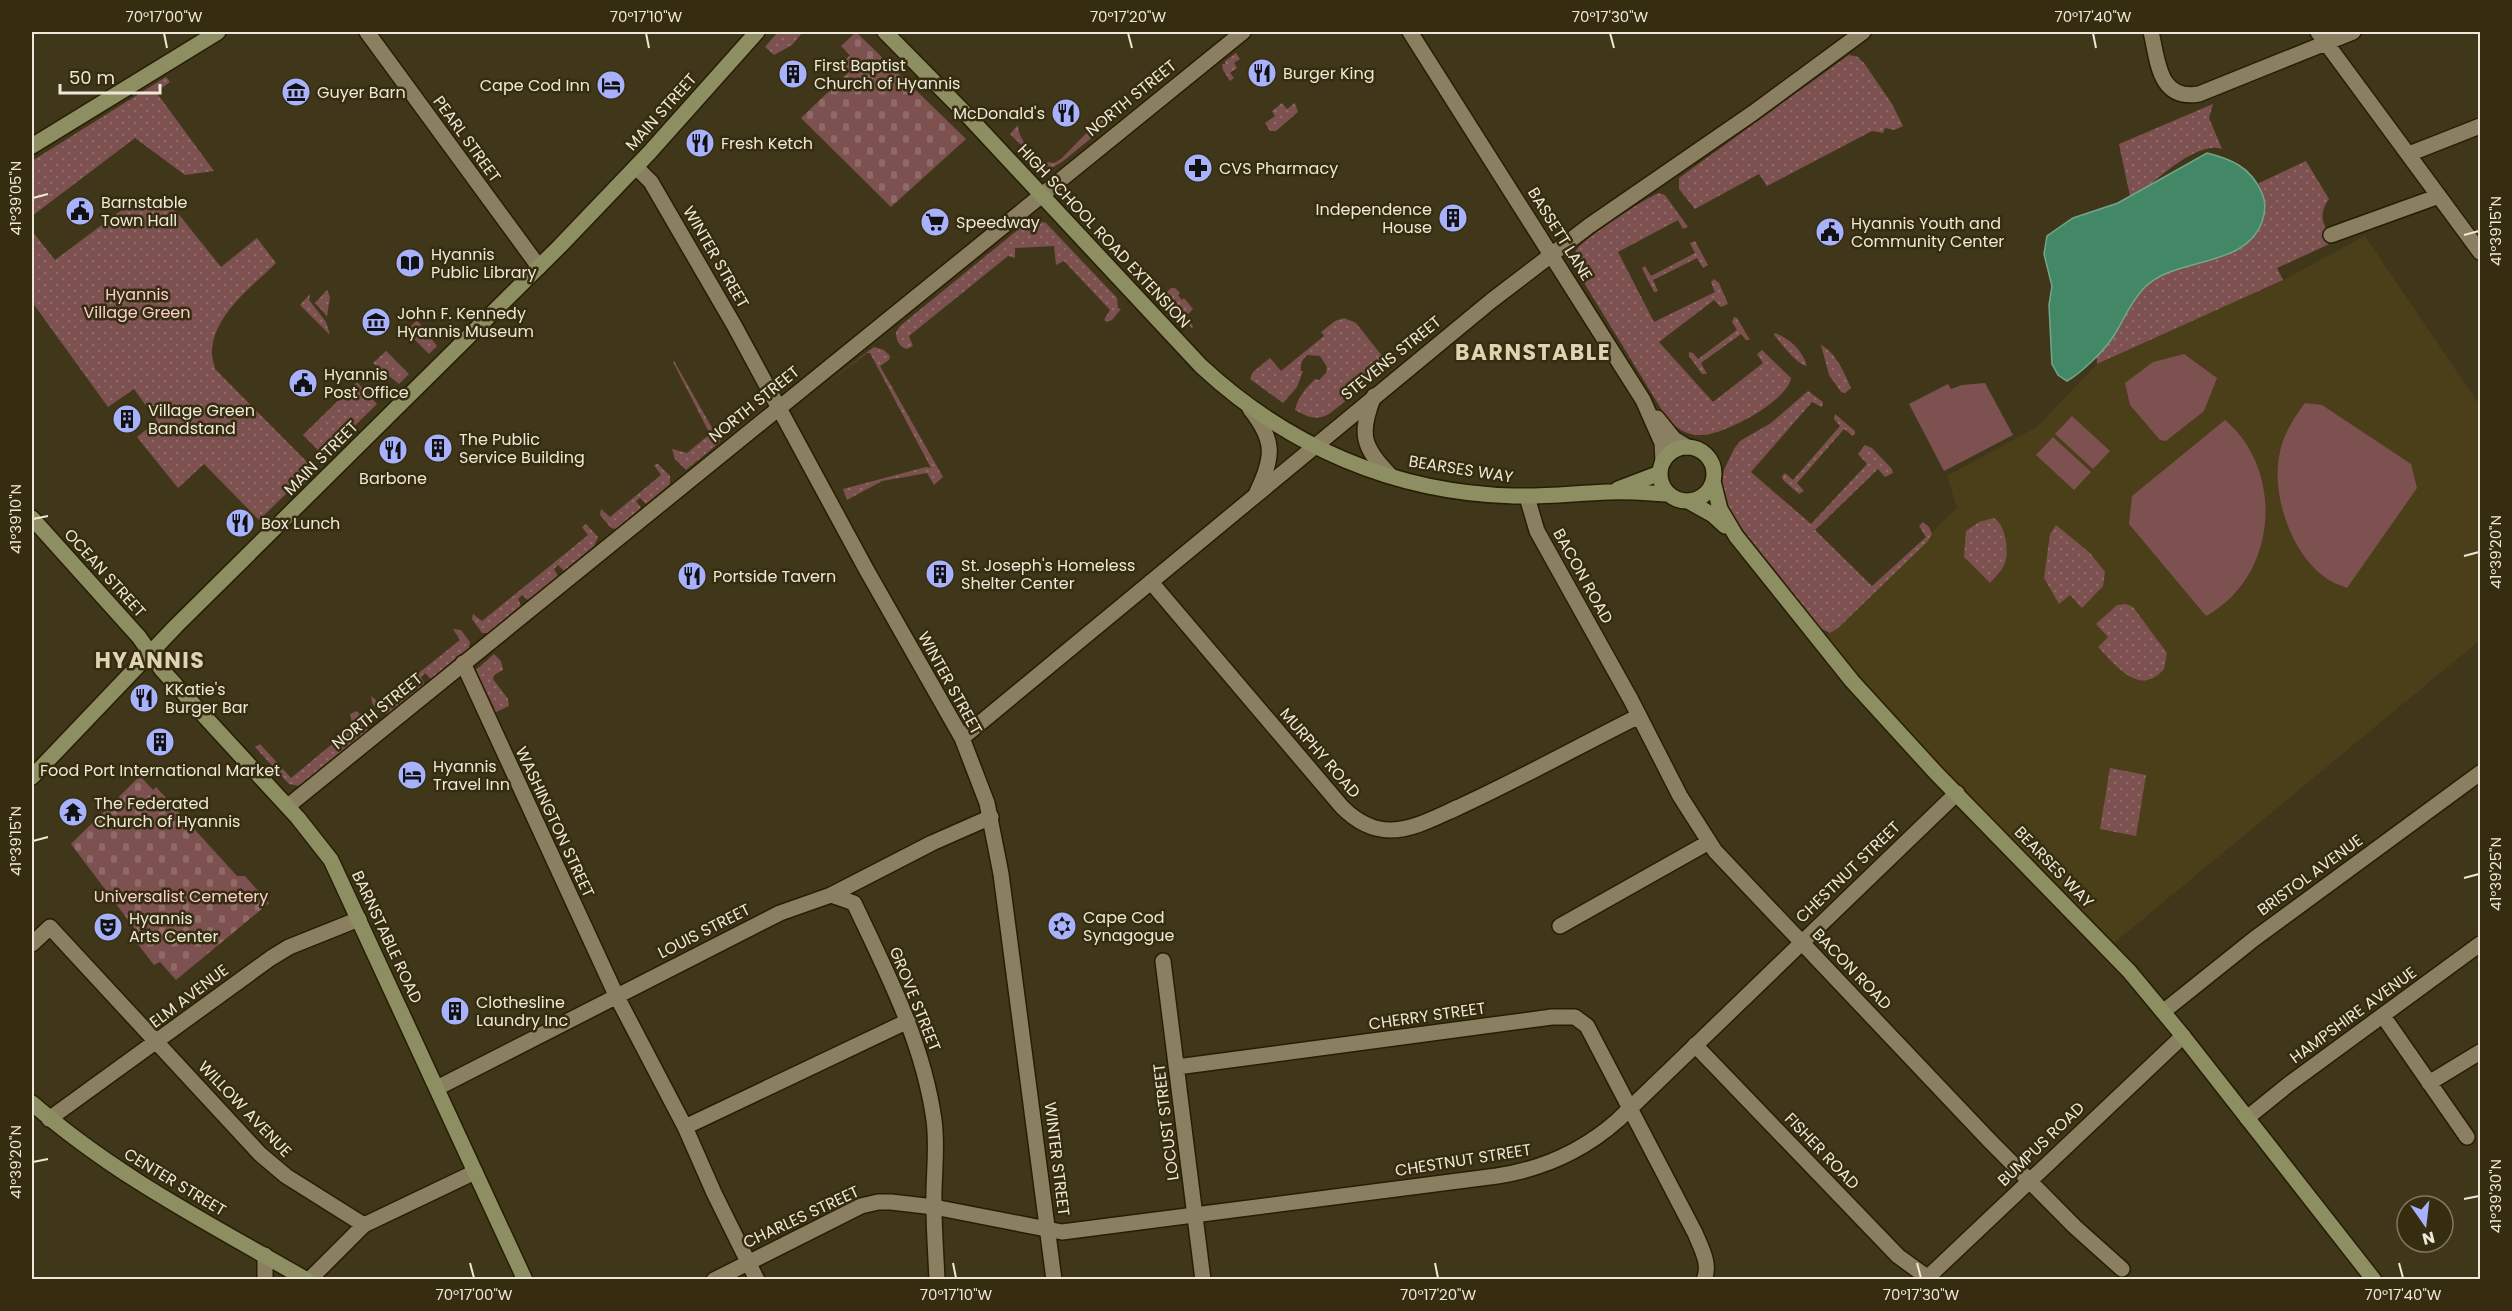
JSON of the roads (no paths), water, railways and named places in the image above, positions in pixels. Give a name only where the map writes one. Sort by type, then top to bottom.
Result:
[{"type":"main road","points":[[32,146],[218,32]]},
{"type":"main road","name":"MAIN STREET","points":[[32,777],[152,652],[539,267],[636,167],[757,32]]},
{"type":"main road","name":"HIGH SCHOOL ROAD EXTENSION","points":[[885,32],[1196,361],[1246,405],[1313,446]]},
{"type":"main road","name":"BEARSES WAY","points":[[1313,446],[1347,461],[1390,475],[1478,493],[1527,496],[1609,492],[1668,494]]},
{"type":"main road","points":[[1688,501],[1706,493],[1713,481],[1713,469],[1706,455],[1696,448],[1687,447],[1673,451],[1662,467],[1661,481],[1668,494],[1713,514],[1736,536]]},
{"type":"main road","name":"BEARSES WAY","points":[[1609,492],[1662,467]]},
{"type":"main road","name":"BEARSES WAY","points":[[1713,481],[1720,509],[1736,536],[1852,681],[1885,719],[2100,940],[2164,1011],[2374,1280]]},
{"type":"main road","name":"OCEAN STREET","points":[[32,518],[152,652]]},
{"type":"main road","name":"BARNSTABLE ROAD","points":[[152,652],[162,670],[288,807],[331,860],[525,1280]]},
{"type":"main road","name":"CENTER STREET","points":[[32,1103],[91,1151],[147,1189],[308,1280]]},
{"type":"street","name":"PEARL STREET","points":[[367,32],[539,267]]},
{"type":"street","name":"NORTH STREET","points":[[288,807],[778,407],[1243,32]]},
{"type":"street","name":"BASSETT LANE","points":[[1410,32],[1643,400],[1662,443],[1662,467]]},
{"type":"street","name":"STEVENS STREET","points":[[962,738],[1472,315],[1589,226],[1753,113],[1863,32]]},
{"type":"street","points":[[2151,32],[2161,77],[2173,90],[2189,95],[2199,93],[2322,37],[2353,32]]},
{"type":"street","points":[[2322,37],[2481,252]]},
{"type":"street","points":[[2409,154],[2481,126]]},
{"type":"street","name":"WINTER STREET","points":[[636,167],[651,182],[678,225],[962,738],[979,779],[991,817],[1003,892],[1054,1280]]},
{"type":"street","points":[[2331,235],[2439,196]]},
{"type":"street","points":[[1375,395],[1367,414],[1366,440],[1375,459],[1390,475]]},
{"type":"street","points":[[1643,400],[1674,439],[1687,447]]},
{"type":"street","points":[[1246,405],[1262,423],[1270,446],[1269,464],[1257,492]]},
{"type":"street","name":"BACON ROAD","points":[[1527,496],[1537,531],[1639,716],[1680,796],[1709,843],[1731,870],[2075,1227],[2122,1269]]},
{"type":"street","name":"MURPHY ROAD","points":[[1150,582],[1342,807],[1352,817],[1369,826],[1381,829],[1400,829],[1436,818],[1639,716]]},
{"type":"street","name":"WASHINGTON STREET","points":[[463,663],[616,995],[685,1127],[714,1193],[757,1280]]},
{"type":"street","name":"BRISTOL AVENUE","points":[[2164,1011],[2254,939],[2481,772]]},
{"type":"street","name":"CHESTNUT STREET","points":[[1048,1230],[1062,1232],[1087,1230],[1524,1171],[1558,1159],[1607,1129],[1630,1108],[1957,793]]},
{"type":"street","name":"LOUIS STREET","points":[[437,1088],[780,913],[831,895],[932,843],[991,817]]},
{"type":"street","points":[[1560,926],[1709,843]]},
{"type":"street","name":"GROVE STREET","points":[[831,895],[854,903],[908,1020],[922,1065],[934,1120],[937,1162],[934,1207],[937,1280]]},
{"type":"street","name":"ELM AVENUE","points":[[50,1119],[280,951],[359,919]]},
{"type":"street","name":"WILLOW AVENUE","points":[[32,944],[50,927],[260,1154],[286,1176],[364,1225]]},
{"type":"street","name":"HAMPSHIRE AVENUE","points":[[2247,1118],[2289,1084],[2481,944]]},
{"type":"street","name":"LOCUST STREET","points":[[1163,961],[1203,1280]]},
{"type":"street","name":"CHERRY STREET","points":[[1177,1067],[1569,1016],[1581,1020],[1587,1026],[1669,1180],[1704,1253],[1707,1273],[1704,1280]]},
{"type":"street","points":[[2383,1016],[2467,1137]]},
{"type":"street","points":[[685,1127],[908,1020]]},
{"type":"street","name":"BUMPUS ROAD","points":[[1928,1279],[2183,1036]]},
{"type":"street","name":"FISHER ROAD","points":[[1695,1045],[1898,1256],[1928,1279]]},
{"type":"street","points":[[2429,1083],[2481,1052]]},
{"type":"street","points":[[308,1280],[364,1225],[475,1172]]},
{"type":"street","name":"CHARLES STREET","points":[[714,1280],[870,1203],[891,1202],[934,1207],[1048,1230]]},
{"type":"street","points":[[265,1255],[265,1280]]},
{"type":"place","name":"Burger King","points":[[1262,73]]},
{"type":"place","name":"First Baptist Church of Hyannis","points":[[793,74]]},
{"type":"place","name":"Cape Cod Inn","points":[[611,85]]},
{"type":"place","name":"Guyer Barn","points":[[296,92]]},
{"type":"place","name":"McDonald's","points":[[1066,113]]},
{"type":"place","name":"Fresh Ketch","points":[[700,143]]},
{"type":"place","name":"CVS Pharmacy","points":[[1198,168]]},
{"type":"place","name":"Barnstable Town Hall","points":[[80,211]]},
{"type":"place","name":"Independence House","points":[[1453,218]]},
{"type":"place","name":"Speedway","points":[[935,222]]},
{"type":"place","name":"Hyannis Youth and Community Center","points":[[1830,232]]},
{"type":"place","name":"Hyannis Public Library","points":[[410,263]]},
{"type":"place","name":"John F. Kennedy Hyannis Museum","points":[[376,322]]},
{"type":"place","name":"Hyannis Post Office","points":[[303,383]]},
{"type":"place","name":"Village Green Bandstand","points":[[127,419]]},
{"type":"place","name":"The Public Service Building","points":[[438,448]]},
{"type":"place","name":"Barbone","points":[[393,450]]},
{"type":"place","name":"Box Lunch","points":[[240,523]]},
{"type":"place","name":"St. Joseph's Homeless Shelter Center","points":[[940,574]]},
{"type":"place","name":"Portside Tavern","points":[[692,576]]},
{"type":"place","name":"KKatie's Burger Bar","points":[[144,698]]},
{"type":"place","name":"Food Port International Market","points":[[160,742]]},
{"type":"place","name":"Hyannis Travel Inn","points":[[412,775]]},
{"type":"place","name":"The Federated Church of Hyannis","points":[[73,812]]},
{"type":"place","name":"Cape Cod Synagogue","points":[[1062,926]]},
{"type":"place","name":"Hyannis Arts Center","points":[[108,927]]},
{"type":"place","name":"Clothesline Laundry Inc","points":[[455,1011]]},
{"type":"district","name":"BARNSTABLE","points":[[1533,352]]},
{"type":"district","name":"HYANNIS","points":[[150,660]]},
{"type":"park label","name":"Hyannis Village Green","points":[[137,303]]},
{"type":"park label","name":"Universalist Cemetery","points":[[181,896]]}]
